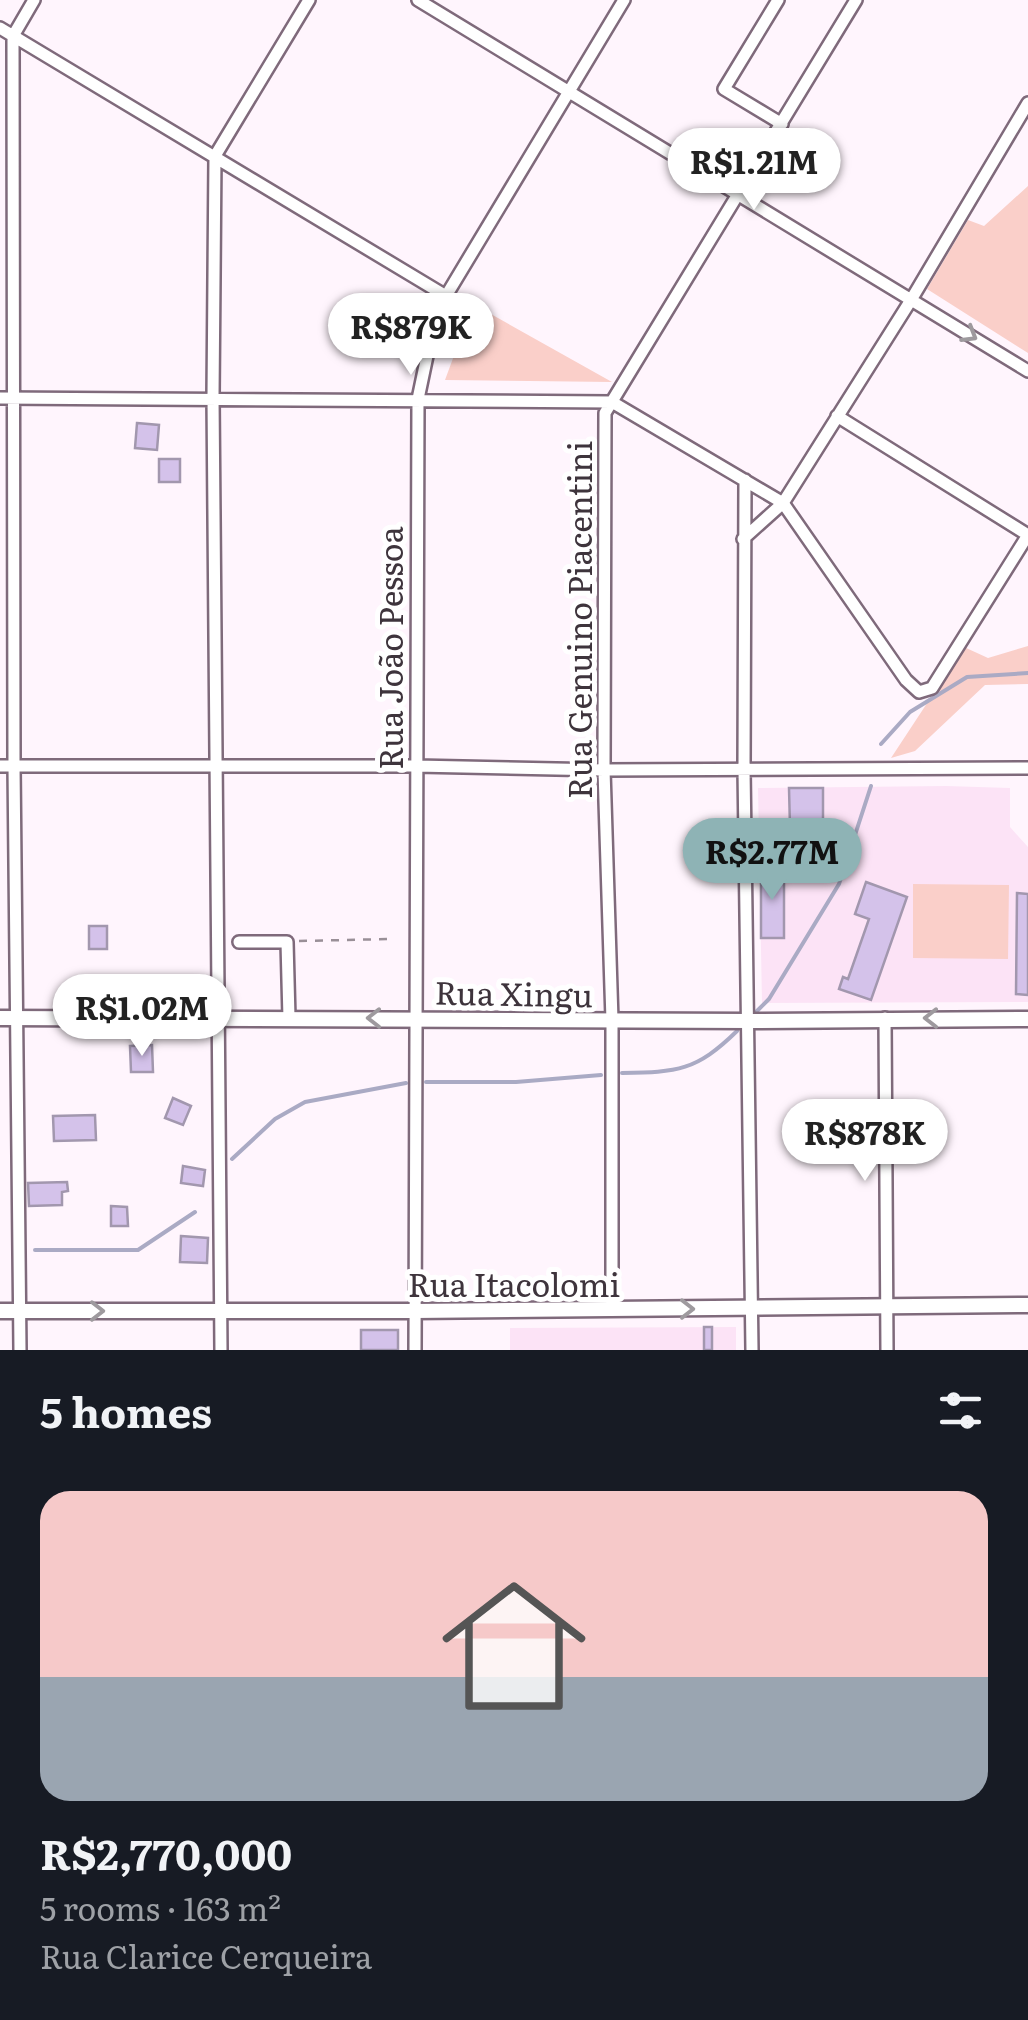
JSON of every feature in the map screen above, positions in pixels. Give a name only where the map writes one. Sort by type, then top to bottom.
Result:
[{"type":"street","points":[[20,1350],[13,36],[34,0]]},
{"type":"street","points":[[221,1350],[213,398],[215,156],[309,0]]},
{"type":"street","points":[[418,0],[1028,371]]},
{"type":"street","name":"Rua João Pessoa","points":[[415,1350],[418,399],[432,332],[446,296],[624,0]]},
{"type":"street","points":[[778,0],[724,89],[782,124]]},
{"type":"street","name":"Rua Genuino Piacentini","points":[[612,1310],[612,1020],[604,770],[605,414],[856,0]]},
{"type":"street","points":[[0,28],[446,296]]},
{"type":"street","points":[[743,539],[783,503],[912,300],[1028,103]]},
{"type":"street","points":[[0,398],[612,402],[783,503],[906,680],[920,692],[932,688],[1028,534],[837,416]]},
{"type":"street","points":[[745,480],[744,769],[752,1350]]},
{"type":"street","points":[[0,766],[1028,768]]},
{"type":"street","points":[[239,942],[287,942],[289,1018]]},
{"type":"street","name":"Rua Xingu","points":[[0,1018],[1028,1018]]},
{"type":"street","points":[[884,1018],[886,1350]]},
{"type":"street","name":"Rua Itacolomi","points":[[0,1311],[1028,1305]]},
{"type":"path","points":[[287,942],[391,939]]},
{"type":"shaded area","points":[[1028,186],[1028,353],[927,289],[968,220],[984,226]]},
{"type":"shaded area","points":[[473,304],[612,382],[445,380]]},
{"type":"shaded area","points":[[1028,646],[1028,684],[985,685],[915,751],[891,758],[964,647],[988,658]]},
{"type":"shaded area","points":[[758,788],[1010,788],[1010,827],[1028,847],[1028,1002],[762,1003]]},
{"type":"shaded area","points":[[913,884],[1009,885],[1008,959],[913,958]]},
{"type":"shaded area","points":[[736,1327],[736,1350],[510,1350],[510,1328]]},
{"type":"building","points":[[137,423],[159,425],[157,450],[135,448]]},
{"type":"building","points":[[159,459],[180,459],[180,482],[159,482]]},
{"type":"building","points":[[789,788],[823,788],[823,827],[790,827]]},
{"type":"building","points":[[761,868],[784,868],[784,938],[761,938]]},
{"type":"building","points":[[866,882],[907,897],[871,1000],[839,989],[843,977],[848,979],[869,919],[855,914]]},
{"type":"building","points":[[1017,893],[1028,894],[1028,995],[1016,994]]},
{"type":"building","points":[[89,926],[107,926],[107,949],[89,949]]},
{"type":"building","points":[[152,1045],[153,1072],[131,1072],[130,1046]]},
{"type":"building","points":[[173,1098],[191,1106],[183,1125],[165,1118]]},
{"type":"building","points":[[95,1115],[96,1140],[54,1141],[53,1116]]},
{"type":"building","points":[[183,1166],[205,1170],[203,1186],[181,1183]]},
{"type":"building","points":[[67,1182],[62,1205],[29,1206],[28,1183]]},
{"type":"building","points":[[111,1206],[127,1207],[128,1226],[111,1226]]},
{"type":"building","points":[[181,1236],[208,1238],[207,1263],[180,1262]]},
{"type":"building","points":[[704,1327],[712,1327],[712,1350],[704,1350]]},
{"type":"building","points":[[361,1330],[398,1330],[398,1350],[361,1350]]},
{"type":"waterway","points":[[881,744],[910,712],[967,677],[1028,673]]},
{"type":"waterway","points":[[757,1011],[769,999],[839,884],[871,786]]},
{"type":"waterway","points":[[622,1073],[685,1067],[710,1054],[737,1031]]},
{"type":"waterway","points":[[426,1082],[516,1082],[601,1075]]},
{"type":"waterway","points":[[232,1159],[275,1119],[305,1102],[406,1083]]},
{"type":"waterway","points":[[35,1250],[138,1250],[195,1212]]}]
